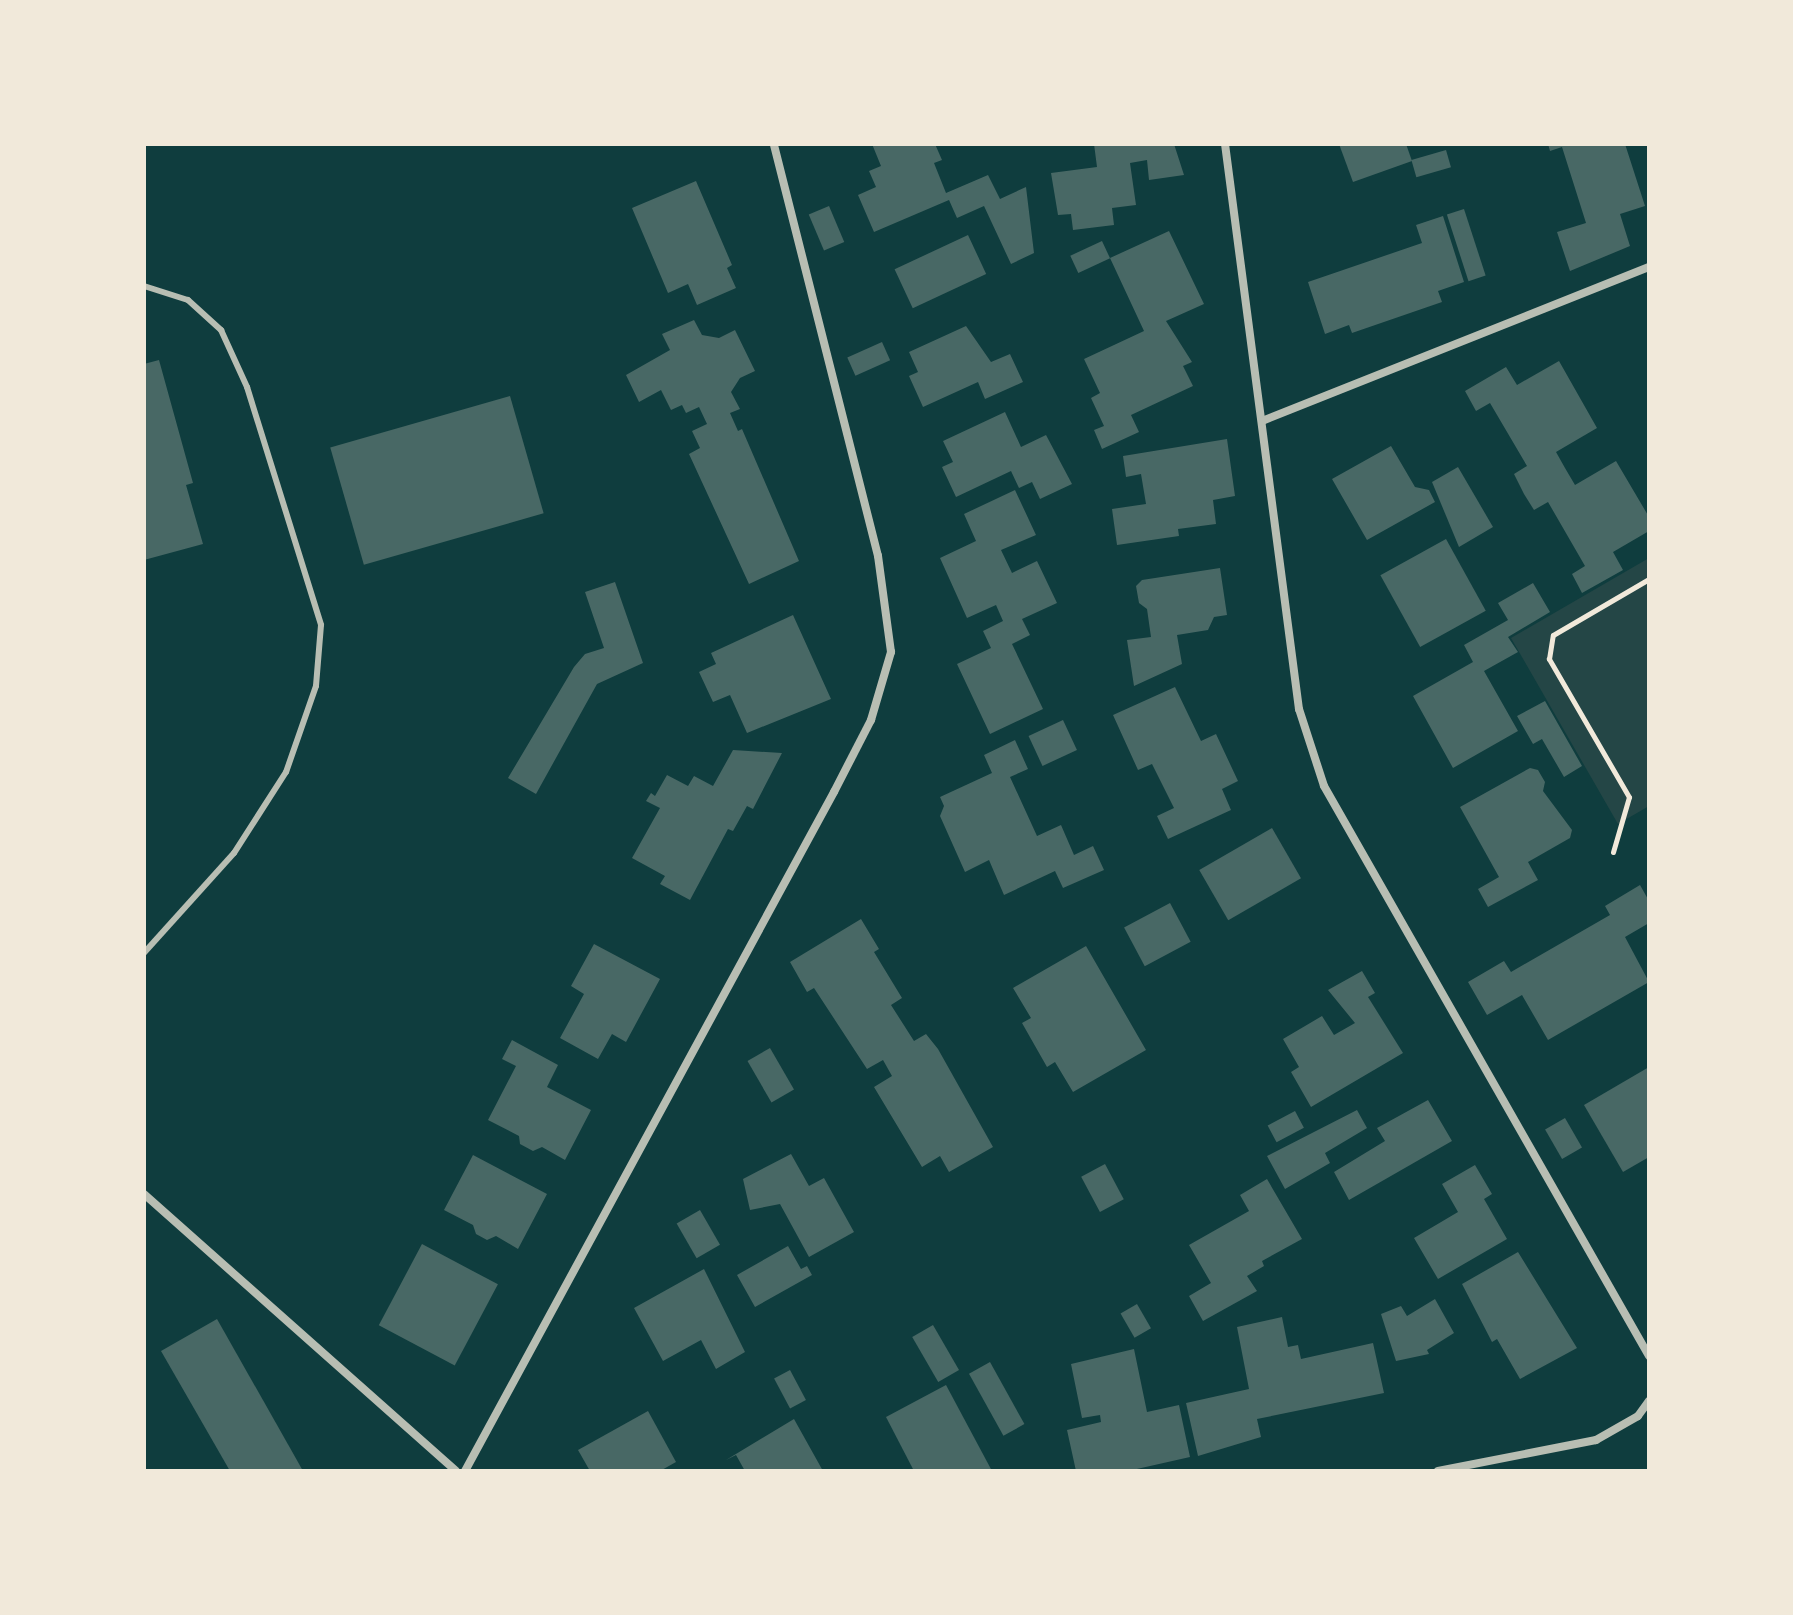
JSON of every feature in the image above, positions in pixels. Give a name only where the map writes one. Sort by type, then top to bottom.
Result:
[{"type":"street","points":[[465,1471],[834,792],[871,720],[891,652],[878,556],[774,144]]},
{"type":"street","points":[[1225,144],[1299,709],[1324,786],[1649,1356]]},
{"type":"street","points":[[1262,421],[1649,267]]},
{"type":"street","points":[[144,1194],[456,1471]]},
{"type":"street","points":[[1438,1471],[1596,1440],[1638,1416],[1649,1401]]},
{"type":"lane","points":[[144,286],[188,300],[221,330],[247,387],[321,625],[316,686],[286,772],[234,853],[144,953]]},
{"type":"path","points":[[1613,852],[1629,797],[1549,659],[1553,635],[1649,579]]},
{"type":"shaded area","points":[[1649,558],[1649,806],[1618,824],[1511,638]]},
{"type":"building","points":[[872,144],[935,144],[942,160],[934,163],[946,193],[988,175],[1000,199],[1026,187],[1034,253],[1011,264],[984,206],[957,218],[949,200],[874,232],[858,195],[876,187],[869,171],[881,166]]},
{"type":"building","points":[[1094,144],[1174,144],[1184,175],[1149,180],[1147,160],[1130,163],[1136,205],[1112,208],[1114,225],[1073,230],[1071,214],[1058,215],[1051,173],[1097,167]]},
{"type":"building","points":[[1339,144],[1406,144],[1412,161],[1353,182]]},
{"type":"building","points":[[1548,144],[1625,144],[1645,206],[1620,214],[1630,246],[1570,271],[1557,232],[1586,223],[1562,147],[1550,151]]},
{"type":"building","points":[[1446,150],[1451,167],[1416,177],[1411,160]]},
{"type":"building","points":[[696,181],[732,265],[727,268],[736,288],[697,305],[688,284],[668,293],[632,208]]},
{"type":"building","points":[[829,206],[844,242],[824,250],[809,215]]},
{"type":"building","points":[[1464,209],[1486,276],[1469,281],[1447,215]]},
{"type":"building","points":[[1443,216],[1464,282],[1438,291],[1442,302],[1352,333],[1349,325],[1325,334],[1308,282],[1422,243],[1416,225]]},
{"type":"building","points":[[1169,231],[1204,304],[1166,321],[1192,362],[1183,366],[1193,386],[1131,415],[1139,432],[1102,449],[1094,430],[1104,426],[1091,398],[1100,393],[1084,359],[1144,331],[1110,258]]},
{"type":"building","points":[[968,235],[986,274],[913,308],[895,269]]},
{"type":"building","points":[[1102,241],[1110,258],[1078,273],[1070,256]]},
{"type":"building","points":[[694,320],[702,335],[719,338],[735,330],[755,371],[740,378],[731,392],[740,409],[730,413],[738,431],[742,429],[799,561],[749,584],[689,454],[700,448],[692,431],[707,424],[699,407],[686,413],[682,405],[671,410],[661,390],[639,402],[626,375],[670,350],[662,334]]},
{"type":"building","points":[[966,326],[991,362],[1010,354],[1023,382],[985,399],[978,382],[923,407],[909,376],[918,372],[909,352]]},
{"type":"building","points":[[882,342],[890,360],[855,376],[847,357]]},
{"type":"building","points":[[159,360],[193,483],[186,485],[203,544],[144,560],[144,364]]},
{"type":"building","points":[[1559,361],[1597,428],[1556,452],[1565,468],[1575,485],[1616,461],[1649,517],[1649,531],[1613,552],[1623,570],[1582,593],[1572,574],[1585,566],[1548,502],[1534,510],[1514,474],[1527,466],[1490,403],[1476,411],[1465,391],[1506,367],[1517,385]]},
{"type":"building","points":[[510,396],[544,513],[364,565],[330,448]]},
{"type":"building","points":[[1005,412],[1021,447],[1046,435],[1072,484],[1040,499],[1032,482],[1019,488],[1011,471],[956,497],[942,467],[953,462],[943,441]]},
{"type":"building","points":[[1227,439],[1235,496],[1213,500],[1216,524],[1178,529],[1179,536],[1117,545],[1112,509],[1146,504],[1141,474],[1126,477],[1123,456]]},
{"type":"building","points":[[1391,446],[1415,487],[1429,490],[1435,502],[1367,540],[1332,479]]},
{"type":"building","points":[[1458,467],[1493,527],[1459,547],[1432,482]]},
{"type":"building","points":[[1015,490],[1036,535],[1001,550],[1012,573],[1037,561],[1057,603],[1022,619],[1030,635],[1012,644],[1043,709],[990,734],[957,664],[991,648],[983,631],[1003,621],[996,605],[967,618],[940,558],[976,541],[964,514]]},
{"type":"building","points":[[1446,539],[1486,611],[1420,647],[1380,575]]},
{"type":"building","points":[[1220,568],[1227,615],[1214,617],[1208,630],[1177,635],[1182,664],[1134,686],[1127,640],[1151,637],[1147,609],[1139,603],[1136,586],[1142,580]]},
{"type":"building","points":[[615,582],[643,663],[597,684],[536,794],[508,778],[574,667],[585,654],[604,648],[585,592]]},
{"type":"building","points":[[1533,583],[1550,612],[1508,637],[1518,652],[1484,671],[1518,731],[1453,768],[1413,696],[1473,662],[1464,645],[1508,620],[1498,603]]},
{"type":"building","points":[[793,615],[831,699],[747,733],[730,695],[713,702],[699,672],[716,664],[711,653]]},
{"type":"building","points":[[1175,687],[1201,741],[1216,734],[1238,781],[1222,789],[1231,810],[1168,839],[1157,816],[1174,808],[1152,764],[1138,770],[1113,715]]},
{"type":"building","points":[[1545,701],[1582,766],[1564,777],[1542,739],[1533,744],[1517,716]]},
{"type":"building","points":[[1063,720],[1077,750],[1043,766],[1029,736]]},
{"type":"building","points":[[1015,740],[1028,769],[1010,777],[1037,836],[1061,825],[1074,855],[1093,846],[1104,870],[1063,888],[1055,871],[1004,895],[989,860],[965,872],[940,816],[944,806],[940,797],[992,773],[984,755]]},
{"type":"building","points":[[733,750],[782,753],[753,809],[747,806],[733,831],[728,829],[690,900],[660,884],[665,876],[632,858],[660,808],[646,801],[651,793],[655,796],[667,775],[688,786],[694,776],[713,786]]},
{"type":"building","points":[[1530,768],[1538,770],[1545,782],[1543,791],[1572,830],[1570,838],[1528,862],[1538,880],[1488,907],[1478,889],[1499,877],[1460,807]]},
{"type":"building","points":[[1272,828],[1301,878],[1228,920],[1199,870]]},
{"type":"building","points":[[1640,885],[1649,901],[1649,923],[1625,937],[1649,982],[1548,1040],[1522,995],[1487,1015],[1468,982],[1504,961],[1511,972],[1610,915],[1605,906]]},
{"type":"building","points":[[1170,903],[1191,942],[1145,966],[1124,927]]},
{"type":"building","points":[[861,919],[879,949],[874,952],[902,998],[891,1005],[914,1041],[926,1034],[938,1049],[993,1147],[949,1172],[940,1156],[922,1167],[874,1087],[892,1076],[883,1060],[867,1069],[814,988],[807,992],[790,962]]},
{"type":"building","points":[[594,944],[660,979],[626,1042],[612,1034],[598,1059],[560,1038],[584,994],[571,986]]},
{"type":"building","points":[[1086,946],[1146,1050],[1073,1092],[1055,1062],[1047,1067],[1022,1023],[1031,1018],[1013,988]]},
{"type":"building","points":[[1362,971],[1375,993],[1368,997],[1403,1053],[1311,1107],[1291,1072],[1299,1067],[1283,1039],[1322,1016],[1334,1035],[1355,1023],[1328,990]]},
{"type":"building","points":[[512,1040],[558,1065],[547,1087],[591,1110],[565,1160],[542,1147],[533,1151],[520,1144],[519,1136],[488,1120],[516,1066],[502,1059]]},
{"type":"building","points":[[770,1048],[794,1090],[771,1103],[747,1061]]},
{"type":"building","points":[[1649,1067],[1649,1157],[1623,1172],[1584,1105]]},
{"type":"building","points":[[1428,1100],[1452,1141],[1349,1200],[1334,1172],[1385,1141],[1377,1128]]},
{"type":"building","points":[[1357,1110],[1367,1128],[1325,1153],[1330,1163],[1285,1189],[1267,1156]]},
{"type":"building","points":[[1295,1111],[1304,1128],[1277,1142],[1268,1126]]},
{"type":"building","points":[[1565,1118],[1582,1147],[1562,1159],[1545,1130]]},
{"type":"building","points":[[791,1154],[809,1186],[824,1178],[854,1232],[809,1257],[780,1204],[750,1210],[743,1179]]},
{"type":"building","points":[[473,1155],[547,1194],[518,1249],[496,1236],[487,1240],[476,1234],[473,1225],[444,1210]]},
{"type":"building","points":[[1105,1164],[1124,1199],[1100,1212],[1081,1177]]},
{"type":"building","points":[[1475,1165],[1492,1194],[1484,1199],[1507,1239],[1438,1279],[1414,1238],[1458,1212],[1442,1184]]},
{"type":"building","points":[[1267,1179],[1302,1239],[1262,1261],[1264,1266],[1247,1276],[1257,1291],[1203,1321],[1189,1296],[1211,1283],[1189,1245],[1249,1211],[1240,1195]]},
{"type":"building","points":[[700,1210],[720,1245],[697,1258],[677,1224]]},
{"type":"building","points":[[422,1244],[498,1284],[455,1366],[379,1325]]},
{"type":"building","points":[[788,1246],[801,1269],[807,1266],[812,1275],[755,1307],[737,1275]]},
{"type":"building","points":[[1518,1252],[1577,1348],[1520,1379],[1497,1339],[1492,1342],[1462,1284]]},
{"type":"building","points":[[704,1269],[745,1352],[716,1369],[701,1340],[663,1361],[634,1308]]},
{"type":"building","points":[[1435,1299],[1454,1333],[1427,1350],[1429,1354],[1396,1361],[1381,1314],[1401,1306],[1407,1316]]},
{"type":"building","points":[[1137,1304],[1151,1328],[1135,1338],[1121,1314]]},
{"type":"building","points":[[1282,1317],[1288,1347],[1298,1345],[1301,1359],[1373,1343],[1384,1393],[1257,1419],[1261,1437],[1198,1456],[1186,1403],[1249,1389],[1237,1327]]},
{"type":"building","points":[[217,1319],[303,1471],[230,1471],[161,1351]]},
{"type":"building","points":[[933,1325],[959,1370],[938,1382],[912,1337]]},
{"type":"building","points":[[1134,1349],[1147,1412],[1179,1405],[1190,1457],[1128,1471],[1076,1471],[1067,1430],[1101,1422],[1100,1415],[1082,1418],[1071,1364]]},
{"type":"building","points":[[990,1362],[1024,1424],[1003,1436],[969,1374]]},
{"type":"building","points":[[790,1370],[806,1400],[790,1408],[774,1378]]},
{"type":"building","points":[[946,1385],[992,1471],[914,1471],[886,1417]]},
{"type":"building","points":[[648,1411],[676,1462],[660,1471],[590,1471],[578,1450]]},
{"type":"building","points":[[794,1419],[823,1471],[745,1471],[736,1455],[726,1460]]}]
